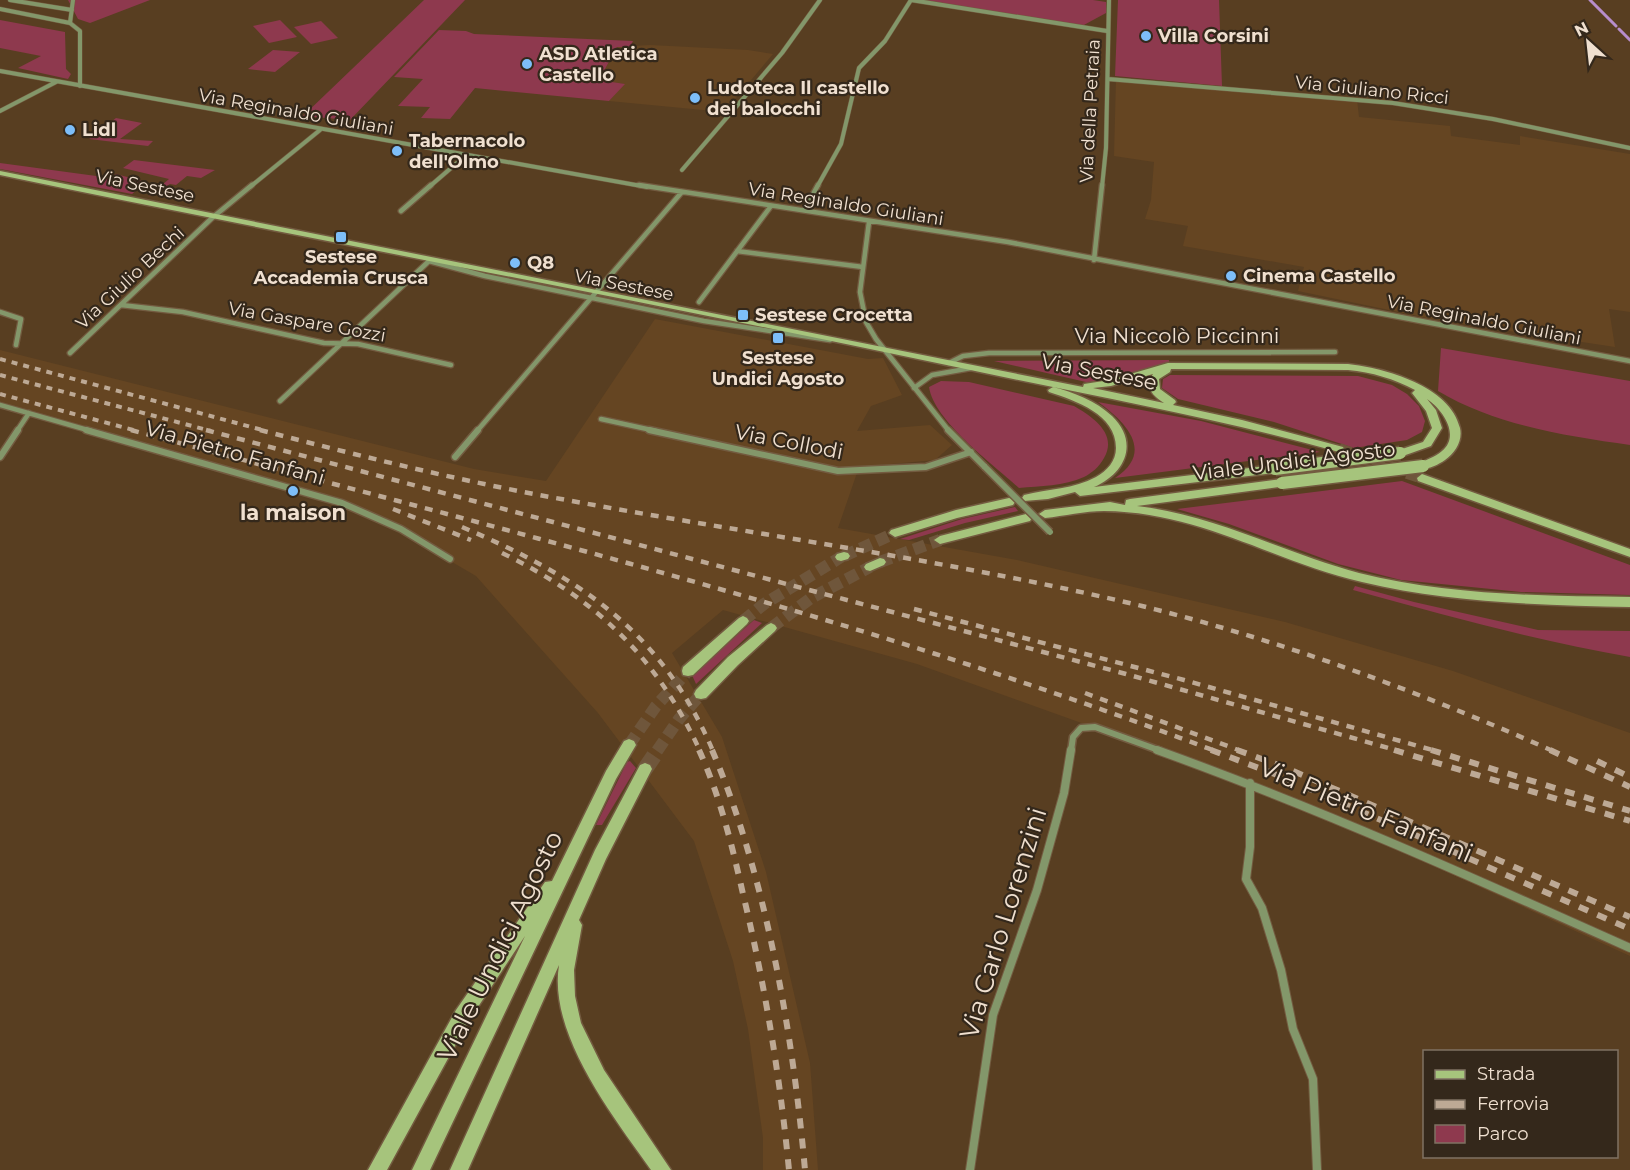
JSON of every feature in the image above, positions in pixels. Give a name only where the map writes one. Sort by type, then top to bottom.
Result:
[{"type":"main road","name":"Via Sestese","points":[[0,175],[1202,413],[1339,449]]},
{"type":"main road","name":"Viale Undici Agosto","points":[[1045,514],[1282,483],[1423,472],[1448,455],[1454,444],[1455,431],[1451,419],[1438,402],[1405,382],[1377,371],[1348,367],[1168,366],[1111,382],[1067,386]]},
{"type":"main road","name":"Viale Undici Agosto","points":[[1195,366],[1160,373],[1153,380],[1154,387],[1164,399],[1202,413]]},
{"type":"main road","name":"Viale Undici Agosto","points":[[995,372],[1077,398],[1099,411],[1117,430],[1122,444],[1120,457],[1108,474],[1084,485],[1041,496]]},
{"type":"main road","name":"Viale Undici Agosto","points":[[1028,498],[1400,453],[1427,444],[1437,428],[1427,403],[1405,382]]},
{"type":"main road","points":[[1423,472],[1630,553]]},
{"type":"main road","points":[[895,533],[956,514],[1009,502]]},
{"type":"main road","points":[[1102,507],[1146,510],[1192,519],[1330,569],[1398,586],[1462,596],[1630,602]]},
{"type":"main road","points":[[940,540],[1026,518]]},
{"type":"main road","points":[[688,671],[743,621]]},
{"type":"main road","points":[[700,694],[733,660],[771,628]]},
{"type":"main road","name":"Viale Undici Agosto","points":[[421,1170],[572,854],[611,775],[629,745]]},
{"type":"main road","points":[[459,1170],[600,855],[645,769]]},
{"type":"main road","points":[[376,1170],[462,1016],[572,854]]},
{"type":"main road","points":[[577,907],[566,972],[569,1001],[578,1036],[593,1069],[662,1170]]},
{"type":"street","points":[[10,0],[72,10]]},
{"type":"street","points":[[70,23],[73,0]]},
{"type":"street","points":[[682,170],[782,52],[820,0]]},
{"type":"street","points":[[804,210],[841,144],[859,68],[885,41],[911,0],[1107,31]]},
{"type":"street","name":"Via della Petraia","points":[[1094,260],[1106,148],[1108,79],[1106,50],[1109,0]]},
{"type":"street","points":[[0,9],[70,23],[80,31],[80,86]]},
{"type":"street","name":"Via Reginaldo Giuliani","points":[[0,71],[681,193],[1008,242],[1630,361]]},
{"type":"street","name":"Via Giuliano Ricci","points":[[1108,79],[1393,103],[1493,119],[1630,148]]},
{"type":"street","points":[[0,111],[56,82]]},
{"type":"street","name":"Via Giulio Bechi","points":[[70,353],[213,218],[320,130]]},
{"type":"street","points":[[401,211],[465,156]]},
{"type":"street","points":[[455,457],[681,193]]},
{"type":"street","points":[[699,302],[771,206]]},
{"type":"street","points":[[869,222],[860,292],[861,308],[869,327],[937,419],[1050,532]]},
{"type":"street","points":[[737,251],[863,267]]},
{"type":"street","points":[[280,401],[429,261]]},
{"type":"street","name":"Via Gaspare Gozzi","points":[[121,305],[183,312],[324,343],[358,344],[451,365]]},
{"type":"street","points":[[0,312],[21,320],[16,345]]},
{"type":"street","name":"Via Niccolò Piccinni","points":[[948,363],[963,356],[989,353],[1335,352]]},
{"type":"street","points":[[914,388],[932,375],[972,368]]},
{"type":"street","name":"Via Pietro Fanfani","points":[[0,405],[342,503],[401,529],[450,559]]},
{"type":"street","points":[[0,457],[29,413]]},
{"type":"street","name":"Via Collodi","points":[[601,419],[838,471],[926,467],[970,452]]},
{"type":"street","name":"Via Pietro Fanfani","points":[[1081,728],[1095,727],[1250,783],[1380,836],[1630,948]]},
{"type":"street","name":"Via Carlo Lorenzini","points":[[970,1170],[989,1029],[1037,890],[1064,792],[1070,746],[1075,732],[1081,728]]},
{"type":"street","points":[[1250,783],[1250,847],[1246,879],[1262,908],[1281,970],[1293,1029],[1313,1079],[1317,1170]]},
{"type":"shaded area","points":[[650,45],[748,50],[773,54],[724,112],[609,101],[624,84],[599,80],[617,47]]},
{"type":"shaded area","points":[[1116,78],[1357,99],[1359,117],[1450,126],[1451,136],[1520,145],[1520,136],[1630,154],[1630,312],[1609,309],[1615,347],[1442,321],[1298,291],[1304,267],[1183,246],[1188,226],[1145,219],[1151,200],[1154,162],[1114,156]]},
{"type":"shaded area","points":[[655,319],[868,359],[883,358],[902,395],[871,406],[857,431],[930,425],[952,445],[935,460],[859,467],[838,528],[1017,560],[1285,622],[1453,671],[1630,733],[1630,956],[1268,790],[917,664],[723,610],[672,653],[722,737],[766,872],[810,1063],[818,1170],[763,1170],[763,1138],[748,1029],[733,961],[694,841],[598,713],[476,576],[356,506],[218,464],[0,406],[0,350],[474,469],[546,481]]},
{"type":"green space","points":[[68,0],[150,0],[90,23],[78,19]]},
{"type":"green space","points":[[424,0],[465,0],[350,120],[303,116]]},
{"type":"green space","points":[[924,0],[1093,0],[1106,2],[1106,13],[1082,26]]},
{"type":"green space","points":[[1118,0],[1219,0],[1222,86],[1115,76]]},
{"type":"green space","points":[[0,20],[65,32],[66,69],[71,74],[68,79],[18,68],[41,56],[0,48]]},
{"type":"green space","points":[[280,20],[297,37],[269,43],[253,26]]},
{"type":"green space","points":[[321,21],[338,38],[311,44],[294,27]]},
{"type":"green space","name":"ASD Atletica Castello","points":[[439,30],[466,31],[474,34],[633,41],[630,47],[617,47],[599,80],[625,84],[609,101],[475,88],[450,119],[421,118],[430,107],[398,106],[423,79],[394,77]]},
{"type":"green space","points":[[273,50],[300,52],[275,72],[248,69]]},
{"type":"green space","points":[[116,118],[142,123],[120,139],[153,141],[148,146],[89,139]]},
{"type":"green space","points":[[134,160],[215,170],[201,178],[187,176],[176,185],[170,184],[148,197],[169,179],[123,168]]},
{"type":"green space","points":[[0,163],[111,178],[116,174],[146,182],[132,194],[0,169]]},
{"type":"green space","points":[[1441,348],[1630,381],[1630,445],[1581,438],[1531,427],[1483,413],[1460,403],[1438,391]]},
{"type":"green space","points":[[1169,360],[1169,362],[1107,381],[1086,382],[994,361]]},
{"type":"green space","points":[[1170,375],[1358,376],[1392,385],[1407,394],[1419,406],[1425,421],[1422,432],[1407,440],[1354,448],[1274,422],[1178,399],[1162,388],[1163,379]]},
{"type":"green space","points":[[941,381],[969,382],[1074,406],[1089,415],[1101,427],[1106,434],[1108,449],[1100,464],[1084,477],[1052,485],[1019,488],[966,441],[942,414],[933,400],[929,387]]},
{"type":"green space","points":[[1098,402],[1201,421],[1320,452],[1115,478],[1127,468],[1133,458],[1135,448],[1126,428]]},
{"type":"green space","points":[[1402,481],[1630,565],[1630,595],[1521,592],[1401,580],[1338,564],[1229,524],[1177,509]]},
{"type":"green space","points":[[1015,507],[1018,511],[965,523],[909,540],[900,539],[962,519]]},
{"type":"green space","points":[[1355,586],[1538,630],[1630,631],[1630,657],[1456,618],[1353,590]]},
{"type":"green space","points":[[754,620],[762,623],[696,684],[692,675]]},
{"type":"green space","points":[[630,761],[636,768],[602,825],[596,825],[627,762]]},
{"type":"waterway","points":[[1590,0],[1616,26]]},
{"type":"waterway","points":[[1619,29],[1630,40]]},
{"type":"tunnel","points":[[1339,449],[1422,478]]},
{"type":"tunnel","points":[[844,556],[895,533]]},
{"type":"tunnel","points":[[880,562],[940,540]]},
{"type":"tunnel","points":[[743,621],[764,604],[841,557]]},
{"type":"tunnel","points":[[771,628],[811,598],[870,567]]},
{"type":"tunnel","points":[[629,745],[656,706],[688,671]]},
{"type":"tunnel","points":[[657,751],[679,719],[701,694]]},
{"type":"tunnel","points":[[645,769],[658,750]]},
{"type":"railway","points":[[0,359],[266,431]]},
{"type":"railway","points":[[0,375],[211,431]]},
{"type":"railway","points":[[0,394],[137,431]]},
{"type":"railway","points":[[131,430],[541,539],[813,616],[948,658],[1215,751]]},
{"type":"railway","points":[[206,430],[1126,674],[1399,751]]},
{"type":"railway","points":[[260,430],[410,468],[523,492],[925,561],[1142,606],[1247,635],[1402,688],[1553,751]]},
{"type":"railway","points":[[393,509],[471,540]]},
{"type":"railway","points":[[462,527],[543,566],[612,612],[642,640],[668,672],[692,709],[713,751]]},
{"type":"railway","points":[[502,553],[566,590],[620,634],[664,687],[683,717],[700,751]]},
{"type":"railway","points":[[914,609],[1184,680],[1436,751]]},
{"type":"railway","points":[[1085,693],[1241,751]]},
{"type":"railway","points":[[699,750],[725,821],[751,928],[771,1031],[789,1170]]},
{"type":"railway","points":[[712,750],[748,849],[774,956],[793,1065],[805,1170]]},
{"type":"railway","points":[[1211,750],[1280,776],[1630,929]]},
{"type":"railway","points":[[1237,750],[1284,767],[1630,917]]},
{"type":"railway","points":[[1394,750],[1630,821]]},
{"type":"railway","points":[[1431,750],[1630,811]]},
{"type":"railway","points":[[1550,750],[1630,787]]},
{"type":"railway","points":[[1597,761],[1630,777]]},
{"type":"place","name":"Villa Corsini","points":[[1146,36]]},
{"type":"place","name":"ASD Atletica Castello","points":[[527,64]]},
{"type":"place","name":"Ludoteca Il castello dei balocchi","points":[[695,98]]},
{"type":"place","name":"Lidl","points":[[70,130]]},
{"type":"place","name":"Tabernacolo dell'Olmo","points":[[397,151]]},
{"type":"place","name":"Sestese Accademia Crusca","points":[[341,237]]},
{"type":"place","name":"Q8","points":[[515,263]]},
{"type":"place","name":"Cinema Castello","points":[[1231,276]]},
{"type":"place","name":"Sestese Crocetta","points":[[743,315]]},
{"type":"place","name":"Sestese Undici Agosto","points":[[778,338]]},
{"type":"place","name":"la maison","points":[[293,491]]}]
